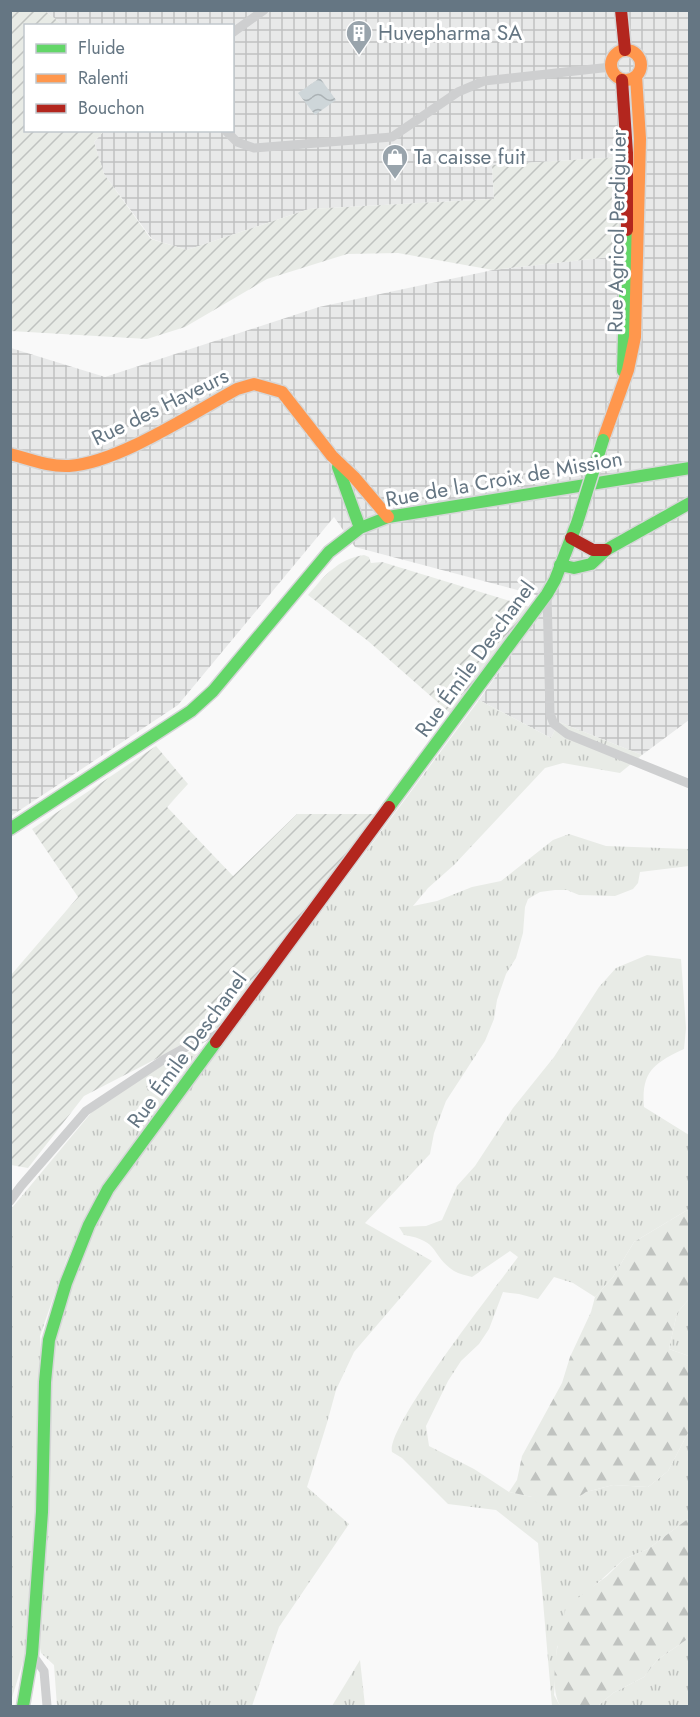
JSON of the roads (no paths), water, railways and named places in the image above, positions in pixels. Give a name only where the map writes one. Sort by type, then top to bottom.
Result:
[{"type":"main road","points":[[621,10],[625,50],[617,52],[612,59],[611,67],[614,74],[622,80],[636,76]]},
{"type":"main road","name":"Rue Agricol Perdiguier","points":[[577,523],[623,385],[635,337],[640,160],[636,76],[641,68],[640,59],[634,52],[625,50]]},
{"type":"main road","name":"Rue Agricol Perdiguier","points":[[622,80],[627,126],[628,191],[623,385]]},
{"type":"main road","name":"Rue des Haveurs","points":[[10,454],[43,463],[68,466],[90,462],[130,447],[237,389],[254,384],[282,393],[332,456],[354,477],[388,517]]},
{"type":"main road","name":"Rue des Haveurs","points":[[332,456],[344,480],[360,528]]},
{"type":"main road","name":"Rue de la Croix de Mission","points":[[10,829],[191,711],[213,691],[329,552],[360,528],[388,517],[690,468]]},
{"type":"main road","points":[[560,566],[574,568],[591,564],[606,550],[690,503]]},
{"type":"main road","name":"Rue Émile Deschanel","points":[[23,1707],[32,1654],[42,1512],[45,1382],[49,1340],[66,1283],[89,1225],[108,1189],[547,594],[555,580],[577,523]]},
{"type":"main road","points":[[571,538],[593,550],[606,550]]},
{"type":"main road","name":"Rue Émile Deschanel","points":[[17,1707],[29,1676]]},
{"type":"street","points":[[234,32],[264,10]]},
{"type":"street","points":[[227,132],[237,142],[254,148],[392,137],[458,92],[484,81],[611,67]]},
{"type":"street","points":[[547,594],[550,714],[554,724],[567,734],[690,784]]},
{"type":"street","points":[[10,1201],[86,1110],[163,1060],[208,1035],[222,1035]]},
{"type":"street","points":[[32,1654],[44,1671],[47,1707]]},
{"type":"water","points":[[320,78],[336,100],[315,115],[298,93]]},
{"type":"place","name":"Huvepharma SA","points":[[359,56]]},
{"type":"place","name":"Ta caisse fuit","points":[[395,180]]}]
